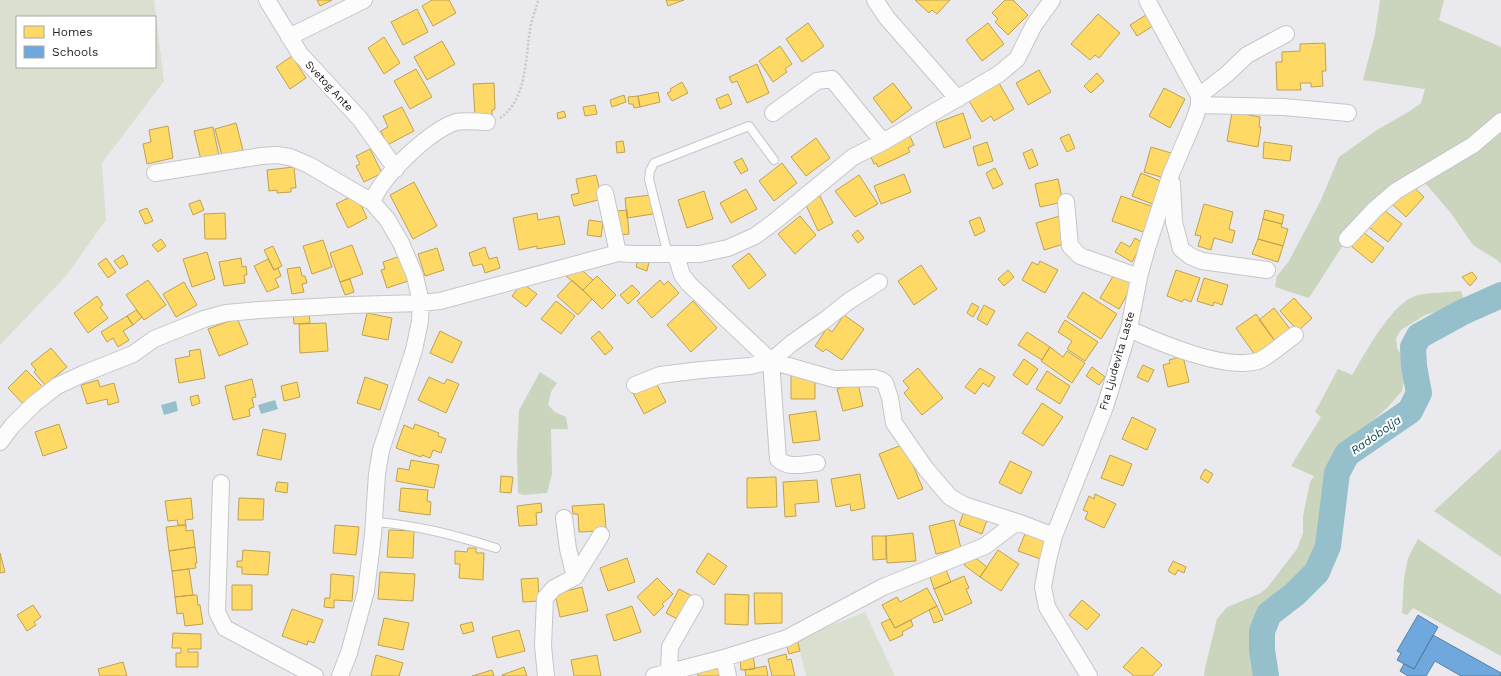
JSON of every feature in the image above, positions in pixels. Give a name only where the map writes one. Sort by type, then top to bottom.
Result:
[{"type":"street","name":"Svetog Ante","points":[[267,0],[300,54],[360,119],[396,168]]},
{"type":"street","points":[[289,37],[364,0]]},
{"type":"street","points":[[875,0],[887,18],[958,98]]},
{"type":"street","points":[[0,442],[12,426],[28,410],[57,386],[133,354],[154,339],[204,319],[226,313],[440,301],[618,253],[672,255],[700,254],[728,248],[755,236],[853,157],[883,142],[1009,67],[1016,59],[1034,25],[1052,0]]},
{"type":"street","points":[[1147,0],[1199,101]]},
{"type":"street","points":[[1199,101],[1247,55],[1286,34]]},
{"type":"street","points":[[773,114],[817,81],[832,79],[883,142]]},
{"type":"street","points":[[1199,101],[1284,107],[1348,114]]},
{"type":"street","name":"Fra Ljudevita Laste","points":[[1089,676],[1047,607],[1043,587],[1054,536],[1105,407],[1129,330],[1139,277],[1171,174],[1195,118],[1199,101]]},
{"type":"street","points":[[1347,239],[1374,209],[1396,191],[1473,145],[1501,121]]},
{"type":"street","points":[[372,202],[376,192],[406,156],[425,140],[443,128],[457,122],[487,122]]},
{"type":"street","points":[[155,173],[261,156],[277,155],[309,165],[372,202],[388,219],[401,243],[415,276],[421,303],[420,321],[414,350],[381,450],[377,474],[374,522],[366,591],[349,653],[340,676]]},
{"type":"street","points":[[1171,174],[1174,222],[1181,249],[1190,256],[1202,261],[1267,270]]},
{"type":"street","points":[[605,192],[618,253]]},
{"type":"street","points":[[1066,202],[1070,246],[1080,256],[1139,277]]},
{"type":"street","points":[[672,255],[682,275],[689,284],[772,361],[834,379],[875,378],[886,383],[894,423],[926,469],[950,498],[964,506],[1017,522],[1054,536]]},
{"type":"street","points":[[635,384],[660,375],[750,366],[772,361],[792,343],[849,301],[878,282]]},
{"type":"street","points":[[1129,330],[1175,349],[1217,361],[1246,364],[1259,361],[1295,335]]},
{"type":"street","points":[[772,361],[778,459],[782,463],[788,465],[817,463]]},
{"type":"street","points":[[221,483],[218,612],[225,628],[315,676]]},
{"type":"street","points":[[564,518],[568,549],[575,577]]},
{"type":"street","points":[[659,675],[724,658],[787,638],[883,587],[985,546],[1017,522]]},
{"type":"street","points":[[546,676],[543,646],[545,598],[554,588],[575,577],[601,535]]},
{"type":"street","points":[[659,675],[670,647],[695,603]]},
{"type":"street","points":[[724,658],[728,676]]},
{"type":"lane","points":[[672,255],[649,179],[650,171],[654,163],[749,126],[774,160]]},
{"type":"lane","points":[[374,522],[404,524],[441,532],[496,548]]},
{"type":"path","points":[[487,122],[498,120],[503,117],[513,106],[522,87],[530,28],[538,0]]},
{"type":"green space","points":[[0,0],[154,0],[156,16],[16,16],[16,68],[156,68],[156,16],[164,81],[102,163],[106,220],[66,276],[0,345]]},
{"type":"green space","points":[[1380,0],[1444,0],[1439,20],[1501,47],[1501,264],[1473,245],[1450,212],[1420,177],[1347,239],[1309,298],[1275,287],[1277,276],[1289,261],[1320,202],[1339,157],[1377,130],[1421,103],[1425,89],[1363,80],[1375,34]]},
{"type":"green space","points":[[1461,291],[1465,304],[1425,315],[1401,330],[1396,338],[1397,348],[1404,359],[1406,372],[1402,391],[1388,407],[1337,453],[1325,474],[1317,538],[1307,565],[1287,590],[1267,603],[1253,637],[1256,676],[1204,676],[1217,619],[1227,607],[1259,594],[1267,588],[1297,549],[1303,533],[1303,516],[1310,482],[1314,476],[1291,466],[1321,417],[1315,412],[1338,369],[1352,375],[1380,329],[1389,317],[1408,299],[1423,294]]},
{"type":"green space","points":[[540,372],[557,383],[551,392],[548,405],[555,412],[566,417],[568,429],[551,429],[552,474],[547,493],[523,495],[518,493],[517,454],[519,410]]},
{"type":"green space","points":[[1501,449],[1501,557],[1434,511]]},
{"type":"green space","points":[[1418,539],[1501,595],[1501,656],[1413,608],[1407,615],[1402,613],[1404,578],[1408,558]]},
{"type":"green space","points":[[865,612],[895,676],[806,676],[797,639]]},
{"type":"water","points":[[275,400],[278,409],[261,414],[258,405]]},
{"type":"water","points":[[176,401],[178,411],[164,415],[161,405]]},
{"type":"building: Homes","points":[[317,0],[332,0],[320,6]]},
{"type":"building: Homes","points":[[432,0],[449,0],[456,13],[433,26],[422,6]]},
{"type":"building: Homes","points":[[666,0],[684,0],[668,6]]},
{"type":"building: Homes","points":[[915,0],[950,0],[937,14],[932,10],[929,13]]},
{"type":"building: Homes","points":[[1005,0],[1013,0],[1028,15],[1008,35],[995,22],[998,19],[992,13]]},
{"type":"building: Homes","points":[[417,9],[428,32],[403,45],[391,22]]},
{"type":"building: Homes","points":[[1098,14],[1120,33],[1099,58],[1095,55],[1090,60],[1071,44]]},
{"type":"building: Homes","points":[[1146,15],[1153,26],[1137,36],[1130,25]]},
{"type":"building: Homes","points":[[808,23],[824,46],[802,62],[786,39]]},
{"type":"building: Homes","points":[[988,23],[1004,44],[982,61],[966,40]]},
{"type":"building: Homes","points":[[384,37],[400,63],[384,74],[368,48]]},
{"type":"building: Homes","points":[[442,41],[455,64],[427,80],[414,57]]},
{"type":"building: Homes","points":[[1325,43],[1326,71],[1322,71],[1323,86],[1311,87],[1311,83],[1300,83],[1301,90],[1277,90],[1276,62],[1282,62],[1282,52],[1300,51],[1300,44]]},
{"type":"building: Homes","points":[[780,46],[792,64],[785,69],[787,72],[773,82],[759,61]]},
{"type":"building: Homes","points":[[292,56],[306,78],[290,89],[276,67]]},
{"type":"building: Homes","points":[[757,64],[769,93],[747,103],[737,81],[732,83],[729,77]]},
{"type":"building: Homes","points":[[416,69],[432,97],[410,109],[394,81]]},
{"type":"building: Homes","points":[[1039,70],[1051,92],[1028,105],[1016,83]]},
{"type":"building: Homes","points":[[1097,73],[1104,81],[1091,93],[1084,86]]},
{"type":"building: Homes","points":[[682,82],[688,93],[672,101],[667,93],[671,91],[670,89]]},
{"type":"building: Homes","points":[[494,83],[495,109],[492,110],[492,115],[475,116],[473,84]]},
{"type":"building: Homes","points":[[893,83],[912,108],[892,123],[873,98]]},
{"type":"building: Homes","points":[[999,83],[1014,109],[994,121],[991,116],[982,122],[969,101]]},
{"type":"building: Homes","points":[[1164,88],[1185,99],[1170,128],[1149,116]]},
{"type":"building: Homes","points":[[658,92],[660,102],[640,107],[638,96]]},
{"type":"building: Homes","points":[[728,94],[732,104],[720,109],[716,99]]},
{"type":"building: Homes","points":[[624,95],[626,102],[612,107],[610,100]]},
{"type":"building: Homes","points":[[638,96],[640,107],[634,108],[633,104],[629,104],[628,97]]},
{"type":"building: Homes","points":[[595,105],[597,114],[585,116],[583,107]]},
{"type":"building: Homes","points":[[402,107],[414,131],[387,145],[381,131],[388,127],[383,116]]},
{"type":"building: Homes","points":[[564,111],[566,117],[558,119],[557,113]]},
{"type":"building: Homes","points":[[1232,112],[1260,117],[1259,127],[1261,127],[1258,147],[1227,141]]},
{"type":"building: Homes","points":[[963,113],[971,138],[944,148],[936,123]]},
{"type":"building: Homes","points":[[236,123],[243,150],[222,156],[215,129]]},
{"type":"building: Homes","points":[[168,126],[173,158],[147,164],[143,144],[151,142],[149,130]]},
{"type":"building: Homes","points":[[213,127],[219,156],[201,160],[194,131]]},
{"type":"building: Homes","points":[[908,132],[914,145],[908,148],[910,152],[878,167],[876,163],[874,164],[870,155]]},
{"type":"building: Homes","points":[[1069,134],[1075,148],[1067,152],[1060,138]]},
{"type":"building: Homes","points":[[816,138],[830,158],[806,176],[791,157]]},
{"type":"building: Homes","points":[[623,141],[625,152],[617,153],[616,142]]},
{"type":"building: Homes","points":[[987,142],[993,161],[978,166],[973,147]]},
{"type":"building: Homes","points":[[1264,142],[1292,146],[1290,161],[1263,158]]},
{"type":"building: Homes","points":[[1151,147],[1171,153],[1164,178],[1144,172]]},
{"type":"building: Homes","points":[[370,149],[382,173],[364,182],[356,166],[360,164],[356,156]]},
{"type":"building: Homes","points":[[1032,149],[1038,165],[1029,169],[1023,153]]},
{"type":"building: Homes","points":[[742,158],[748,170],[741,174],[734,162]]},
{"type":"building: Homes","points":[[782,163],[797,183],[774,201],[759,181]]},
{"type":"building: Homes","points":[[294,167],[296,188],[291,188],[291,192],[277,193],[277,190],[269,191],[267,170]]},
{"type":"building: Homes","points":[[995,168],[1003,184],[993,189],[986,173]]},
{"type":"building: Homes","points":[[1141,173],[1163,182],[1155,205],[1132,196]]},
{"type":"building: Homes","points":[[904,174],[911,192],[881,204],[874,186]]},
{"type":"building: Homes","points":[[596,175],[602,199],[574,206],[571,195],[579,193],[576,179]]},
{"type":"building: Homes","points":[[859,175],[878,204],[855,217],[835,191]]},
{"type":"building: Homes","points":[[1058,179],[1063,202],[1040,207],[1035,184]]},
{"type":"building: Homes","points":[[414,182],[437,226],[413,239],[390,195]]},
{"type":"building: Homes","points":[[1408,182],[1424,197],[1406,217],[1390,202]]},
{"type":"building: Homes","points":[[746,189],[757,209],[731,223],[720,203]]},
{"type":"building: Homes","points":[[704,191],[713,219],[687,228],[678,200]]},
{"type":"building: Homes","points":[[356,194],[367,218],[348,228],[336,204]]},
{"type":"building: Homes","points":[[651,195],[653,214],[627,218],[625,198]]},
{"type":"building: Homes","points":[[820,196],[833,223],[818,231],[805,203]]},
{"type":"building: Homes","points":[[1121,196],[1154,207],[1146,233],[1112,221]]},
{"type":"building: Homes","points":[[200,200],[204,210],[193,215],[189,204]]},
{"type":"building: Homes","points":[[1204,204],[1233,212],[1229,229],[1235,231],[1232,243],[1214,238],[1211,250],[1198,246],[1201,236],[1195,235]]},
{"type":"building: Homes","points":[[1380,207],[1402,224],[1388,242],[1366,225]]},
{"type":"building: Homes","points":[[147,208],[153,221],[145,224],[139,211]]},
{"type":"building: Homes","points":[[627,210],[629,234],[620,235],[617,211]]},
{"type":"building: Homes","points":[[1265,210],[1284,215],[1282,224],[1263,219]]},
{"type":"building: Homes","points":[[225,213],[226,239],[205,239],[204,214]]},
{"type":"building: Homes","points":[[537,213],[538,220],[559,216],[565,244],[537,249],[537,246],[519,250],[513,218]]},
{"type":"building: Homes","points":[[800,216],[816,235],[795,254],[778,234]]},
{"type":"building: Homes","points":[[1060,216],[1067,243],[1044,250],[1036,223]]},
{"type":"building: Homes","points":[[980,217],[985,231],[975,236],[969,221]]},
{"type":"building: Homes","points":[[1263,219],[1282,224],[1281,227],[1288,229],[1283,246],[1258,239]]},
{"type":"building: Homes","points":[[589,220],[603,222],[601,237],[587,235]]},
{"type":"building: Homes","points":[[858,230],[864,238],[858,243],[852,235]]},
{"type":"building: Homes","points":[[1363,232],[1384,248],[1372,263],[1351,246]]},
{"type":"building: Homes","points":[[1135,238],[1143,243],[1132,262],[1115,252],[1121,242],[1130,247]]},
{"type":"building: Homes","points":[[161,239],[166,246],[158,252],[152,245]]},
{"type":"building: Homes","points":[[1258,239],[1283,246],[1278,262],[1252,254]]},
{"type":"building: Homes","points":[[323,240],[332,267],[312,274],[303,246]]},
{"type":"building: Homes","points":[[352,245],[363,274],[340,282],[330,253]]},
{"type":"building: Homes","points":[[273,246],[282,266],[274,270],[264,250]]},
{"type":"building: Homes","points":[[485,247],[489,259],[497,257],[500,268],[485,273],[482,264],[473,266],[469,253]]},
{"type":"building: Homes","points":[[437,248],[444,270],[425,276],[418,254]]},
{"type":"building: Homes","points":[[207,252],[215,279],[192,287],[183,259]]},
{"type":"building: Homes","points":[[749,253],[766,275],[749,289],[732,266]]},
{"type":"building: Homes","points":[[123,255],[128,264],[120,269],[114,261]]},
{"type":"building: Homes","points":[[403,255],[411,280],[387,288],[381,270],[385,269],[383,262]]},
{"type":"building: Homes","points":[[106,258],[116,272],[108,278],[98,264]]},
{"type":"building: Homes","points":[[241,258],[242,267],[246,266],[247,275],[244,275],[245,283],[224,286],[219,262]]},
{"type":"building: Homes","points":[[268,259],[274,270],[278,268],[281,276],[275,279],[279,287],[267,292],[254,266]]},
{"type":"building: Homes","points":[[638,259],[649,262],[647,271],[636,267]]},
{"type":"building: Homes","points":[[1040,261],[1058,270],[1045,293],[1022,280],[1032,262],[1038,265]]},
{"type":"building: Homes","points":[[576,265],[593,280],[583,290],[566,276]]},
{"type":"building: Homes","points":[[921,265],[937,289],[914,305],[898,281]]},
{"type":"building: Homes","points":[[300,267],[302,276],[305,276],[307,283],[302,284],[304,292],[292,294],[287,269]]},
{"type":"building: Homes","points":[[1008,270],[1014,277],[1004,286],[998,279]]},
{"type":"building: Homes","points":[[1176,270],[1200,278],[1191,302],[1184,299],[1182,302],[1167,296]]},
{"type":"building: Homes","points":[[1472,272],[1477,278],[1470,286],[1462,277]]},
{"type":"building: Homes","points":[[1115,273],[1133,284],[1119,309],[1100,298]]},
{"type":"building: Homes","points":[[597,276],[616,295],[602,309],[583,290]]},
{"type":"building: Homes","points":[[1204,278],[1228,285],[1222,305],[1214,302],[1213,306],[1197,301]]},
{"type":"building: Homes","points":[[350,279],[354,292],[345,295],[340,282]]},
{"type":"building: Homes","points":[[148,280],[166,305],[144,320],[126,295]]},
{"type":"building: Homes","points":[[572,280],[592,299],[578,315],[557,296]]},
{"type":"building: Homes","points":[[660,280],[664,285],[668,281],[679,293],[652,318],[637,301]]},
{"type":"building: Homes","points":[[184,282],[197,305],[176,317],[163,294]]},
{"type":"building: Homes","points":[[522,283],[537,294],[526,307],[512,296]]},
{"type":"building: Homes","points":[[632,285],[640,293],[628,304],[620,295]]},
{"type":"building: Homes","points":[[1083,292],[1117,314],[1101,339],[1067,317]]},
{"type":"building: Homes","points":[[97,296],[103,305],[100,307],[108,318],[88,333],[74,313]]},
{"type":"building: Homes","points":[[1294,298],[1312,318],[1298,331],[1280,311]]},
{"type":"building: Homes","points":[[556,301],[575,316],[561,334],[541,319]]},
{"type":"building: Homes","points":[[693,301],[717,328],[691,352],[667,325]]},
{"type":"building: Homes","points":[[972,303],[979,307],[973,317],[967,313]]},
{"type":"building: Homes","points":[[984,305],[995,311],[987,325],[977,319]]},
{"type":"building: Homes","points":[[1274,308],[1290,329],[1275,341],[1259,320]]},
{"type":"building: Homes","points":[[136,310],[142,317],[133,325],[127,316]]},
{"type":"building: Homes","points":[[309,313],[310,323],[294,324],[293,314]]},
{"type":"building: Homes","points":[[367,313],[392,318],[388,340],[362,335]]},
{"type":"building: Homes","points":[[1256,314],[1275,341],[1255,355],[1236,328]]},
{"type":"building: Homes","points":[[844,315],[864,329],[842,360],[826,349],[823,352],[815,346],[827,328],[832,332]]},
{"type":"building: Homes","points":[[127,316],[133,325],[123,331],[129,340],[118,347],[113,338],[107,342],[101,332]]},
{"type":"building: Homes","points":[[237,318],[248,344],[219,356],[208,329]]},
{"type":"building: Homes","points":[[1065,320],[1098,342],[1085,361],[1067,349],[1072,341],[1058,332]]},
{"type":"building: Homes","points":[[326,323],[328,351],[300,353],[299,324]]},
{"type":"building: Homes","points":[[440,331],[462,342],[452,363],[430,353]]},
{"type":"building: Homes","points":[[599,331],[613,348],[605,355],[591,338]]},
{"type":"building: Homes","points":[[1027,332],[1050,347],[1042,360],[1018,345]]},
{"type":"building: Homes","points":[[1050,347],[1063,357],[1067,351],[1085,363],[1072,383],[1041,361]]},
{"type":"building: Homes","points":[[51,348],[67,367],[45,385],[34,372],[36,370],[31,364]]},
{"type":"building: Homes","points":[[200,349],[205,378],[179,383],[175,359],[190,356],[189,351]]},
{"type":"building: Homes","points":[[1183,356],[1189,382],[1168,387],[1163,365],[1170,363],[1169,360]]},
{"type":"building: Homes","points":[[1024,359],[1038,369],[1027,385],[1013,375]]},
{"type":"building: Homes","points":[[1143,365],[1154,370],[1148,382],[1137,377]]},
{"type":"building: Homes","points":[[1092,367],[1105,377],[1099,385],[1086,376]]},
{"type":"building: Homes","points":[[918,368],[943,398],[922,415],[904,393],[909,388],[903,381]]},
{"type":"building: Homes","points":[[980,368],[995,377],[989,387],[983,383],[975,394],[965,387]]},
{"type":"building: Homes","points":[[26,370],[45,389],[27,408],[8,388]]},
{"type":"building: Homes","points":[[1047,371],[1070,386],[1060,404],[1036,389]]},
{"type":"building: Homes","points":[[791,375],[815,375],[815,399],[791,399]]},
{"type":"building: Homes","points":[[365,377],[388,385],[380,410],[357,403]]},
{"type":"building: Homes","points":[[429,377],[444,384],[447,379],[459,384],[446,413],[418,400]]},
{"type":"building: Homes","points":[[252,379],[256,397],[252,398],[254,407],[249,409],[250,416],[233,420],[225,386]]},
{"type":"building: Homes","points":[[98,380],[100,387],[114,383],[119,402],[108,405],[107,399],[87,404],[81,385]]},
{"type":"building: Homes","points":[[655,381],[666,402],[644,414],[633,393]]},
{"type":"building: Homes","points":[[297,382],[300,397],[284,401],[281,386]]},
{"type":"building: Homes","points":[[858,383],[863,406],[843,411],[837,389]]},
{"type":"building: Homes","points":[[198,395],[200,403],[192,406],[190,397]]},
{"type":"building: Homes","points":[[1042,403],[1063,417],[1043,446],[1022,433]]},
{"type":"building: Homes","points":[[816,411],[820,440],[793,443],[789,415]]},
{"type":"building: Homes","points":[[1132,417],[1156,429],[1147,450],[1122,439]]},
{"type":"building: Homes","points":[[59,424],[67,448],[43,456],[35,432]]},
{"type":"building: Homes","points":[[415,424],[439,433],[438,436],[446,439],[441,453],[433,450],[430,458],[422,455],[421,457],[396,448],[404,425],[413,429]]},
{"type":"building: Homes","points":[[263,429],[286,434],[281,460],[257,455]]},
{"type":"building: Homes","points":[[904,444],[923,489],[898,499],[879,454]]},
{"type":"building: Homes","points":[[1110,455],[1132,464],[1123,486],[1101,478]]},
{"type":"building: Homes","points":[[411,460],[439,465],[434,488],[396,481],[398,468],[409,470]]},
{"type":"building: Homes","points":[[1010,461],[1032,472],[1021,494],[999,483]]},
{"type":"building: Homes","points":[[1205,469],[1213,474],[1208,483],[1200,478]]},
{"type":"building: Homes","points":[[860,474],[865,508],[851,511],[850,504],[836,507],[831,479]]},
{"type":"building: Homes","points":[[501,476],[513,477],[511,493],[500,492]]},
{"type":"building: Homes","points":[[776,477],[777,507],[747,508],[747,478]]},
{"type":"building: Homes","points":[[817,480],[819,502],[795,504],[796,516],[785,517],[783,482]]},
{"type":"building: Homes","points":[[277,482],[288,483],[287,493],[275,491]]},
{"type":"building: Homes","points":[[401,488],[428,490],[427,501],[431,502],[430,515],[399,511]]},
{"type":"building: Homes","points":[[1095,494],[1116,504],[1104,528],[1085,519],[1088,512],[1083,510],[1089,496],[1094,499]]},
{"type":"building: Homes","points":[[191,498],[193,519],[185,520],[186,525],[178,525],[177,520],[168,521],[165,501]]},
{"type":"building: Homes","points":[[239,498],[264,499],[263,520],[238,520]]},
{"type":"building: Homes","points":[[541,503],[542,512],[536,513],[537,525],[519,526],[517,506]]},
{"type":"building: Homes","points":[[604,504],[606,528],[599,528],[600,531],[579,532],[578,514],[573,514],[572,506]]},
{"type":"building: Homes","points":[[965,509],[988,517],[982,534],[959,525]]},
{"type":"building: Homes","points":[[954,520],[961,548],[936,554],[929,526]]},
{"type":"building: Homes","points":[[186,525],[186,531],[193,530],[195,547],[169,551],[166,527]]},
{"type":"building: Homes","points":[[335,525],[359,527],[356,555],[333,553]]},
{"type":"building: Homes","points":[[1027,529],[1051,538],[1043,560],[1018,551]]},
{"type":"building: Homes","points":[[389,530],[414,531],[413,558],[387,557]]},
{"type":"building: Homes","points":[[913,533],[916,561],[887,563],[886,536]]},
{"type":"building: Homes","points":[[872,536],[886,536],[886,559],[873,560]]},
{"type":"building: Homes","points":[[195,547],[197,563],[195,563],[196,568],[172,571],[169,551]]},
{"type":"building: Homes","points":[[468,548],[476,548],[476,553],[484,553],[483,580],[459,578],[460,564],[455,564],[455,551],[467,552]]},
{"type":"building: Homes","points":[[243,550],[270,552],[268,575],[242,574],[242,567],[237,567],[237,561],[242,561]]},
{"type":"building: Homes","points":[[998,550],[1019,564],[1001,591],[980,577]]},
{"type":"building: Homes","points":[[0,553],[5,572],[0,573]]},
{"type":"building: Homes","points":[[708,553],[727,566],[714,585],[696,572]]},
{"type":"building: Homes","points":[[972,555],[987,567],[980,577],[964,565]]},
{"type":"building: Homes","points":[[627,558],[635,582],[608,591],[600,568]]},
{"type":"building: Homes","points":[[1173,561],[1186,567],[1184,573],[1178,570],[1175,575],[1168,571]]},
{"type":"building: Homes","points":[[189,569],[193,595],[175,597],[172,571]]},
{"type":"building: Homes","points":[[946,570],[951,582],[934,589],[930,577]]},
{"type":"building: Homes","points":[[380,572],[415,574],[413,601],[378,599]]},
{"type":"building: Homes","points":[[331,574],[354,576],[352,601],[334,600],[334,608],[324,607],[325,598],[330,598]]},
{"type":"building: Homes","points":[[964,576],[969,588],[966,589],[972,603],[945,615],[934,589]]},
{"type":"building: Homes","points":[[538,578],[539,601],[523,602],[521,579]]},
{"type":"building: Homes","points":[[657,578],[673,594],[662,604],[664,606],[654,616],[637,597]]},
{"type":"building: Homes","points":[[232,585],[252,585],[252,610],[232,610]]},
{"type":"building: Homes","points":[[582,587],[588,611],[560,617],[555,594]]},
{"type":"building: Homes","points":[[927,588],[937,606],[895,628],[882,605],[897,597],[900,602]]},
{"type":"building: Homes","points":[[679,589],[694,597],[681,621],[666,613]]},
{"type":"building: Homes","points":[[754,593],[782,593],[782,623],[755,624]]},
{"type":"building: Homes","points":[[725,594],[749,595],[748,625],[725,624]]},
{"type":"building: Homes","points":[[197,595],[203,624],[185,626],[183,613],[177,614],[175,597]]},
{"type":"building: Homes","points":[[1082,600],[1100,615],[1087,630],[1069,615]]},
{"type":"building: Homes","points":[[33,605],[41,617],[34,622],[36,625],[27,631],[17,615]]},
{"type":"building: Homes","points":[[632,606],[641,632],[614,641],[606,615]]},
{"type":"building: Homes","points":[[937,606],[943,620],[934,623],[929,610]]},
{"type":"building: Homes","points":[[292,609],[323,620],[314,643],[308,641],[307,645],[282,636]]},
{"type":"building: Homes","points":[[384,618],[409,623],[403,650],[378,645]]},
{"type":"building: Homes","points":[[890,619],[895,628],[911,620],[913,626],[902,632],[903,635],[890,641],[881,623]]},
{"type":"building: Homes","points":[[472,622],[474,631],[463,634],[460,625]]},
{"type":"building: Homes","points":[[519,630],[525,651],[497,658],[492,637]]},
{"type":"building: Homes","points":[[173,633],[201,634],[201,649],[188,649],[188,652],[198,652],[198,667],[176,667],[176,653],[181,653],[181,648],[172,648]]},
{"type":"building: Homes","points":[[797,639],[800,651],[789,654],[786,643]]},
{"type":"building: Homes","points":[[1142,647],[1162,665],[1152,676],[1134,676],[1123,667]]},
{"type":"building: Homes","points":[[753,654],[755,669],[741,670],[740,656]]},
{"type":"building: Homes","points":[[786,654],[787,660],[791,659],[795,676],[772,676],[768,659]]},
{"type":"building: Homes","points":[[376,655],[403,663],[399,676],[371,676]]},
{"type":"building: Homes","points":[[597,655],[601,676],[574,676],[571,660]]},
{"type":"building: Homes","points":[[123,662],[127,676],[100,676],[98,669]]},
{"type":"building: Homes","points":[[721,664],[723,676],[698,676],[697,667]]},
{"type":"building: Homes","points":[[766,666],[768,676],[746,676],[745,670]]},
{"type":"building: Homes","points":[[524,667],[527,676],[502,676],[502,675]]},
{"type":"building: Homes","points":[[492,670],[494,676],[472,676]]},
{"type":"building: Schools","points":[[1418,615],[1438,627],[1414,669],[1397,660],[1401,653],[1397,651]]},
{"type":"building: Schools","points":[[1433,635],[1501,673],[1501,676],[1461,676],[1435,661],[1426,676],[1408,676],[1400,671],[1404,664],[1414,669]]},
{"type":"waterway","name":"Radobolja","points":[[1266,676],[1262,650],[1262,631],[1269,614],[1295,594],[1317,572],[1328,546],[1337,473],[1347,454],[1410,411],[1419,393],[1414,366],[1413,347],[1419,336],[1461,313],[1501,295]]}]
